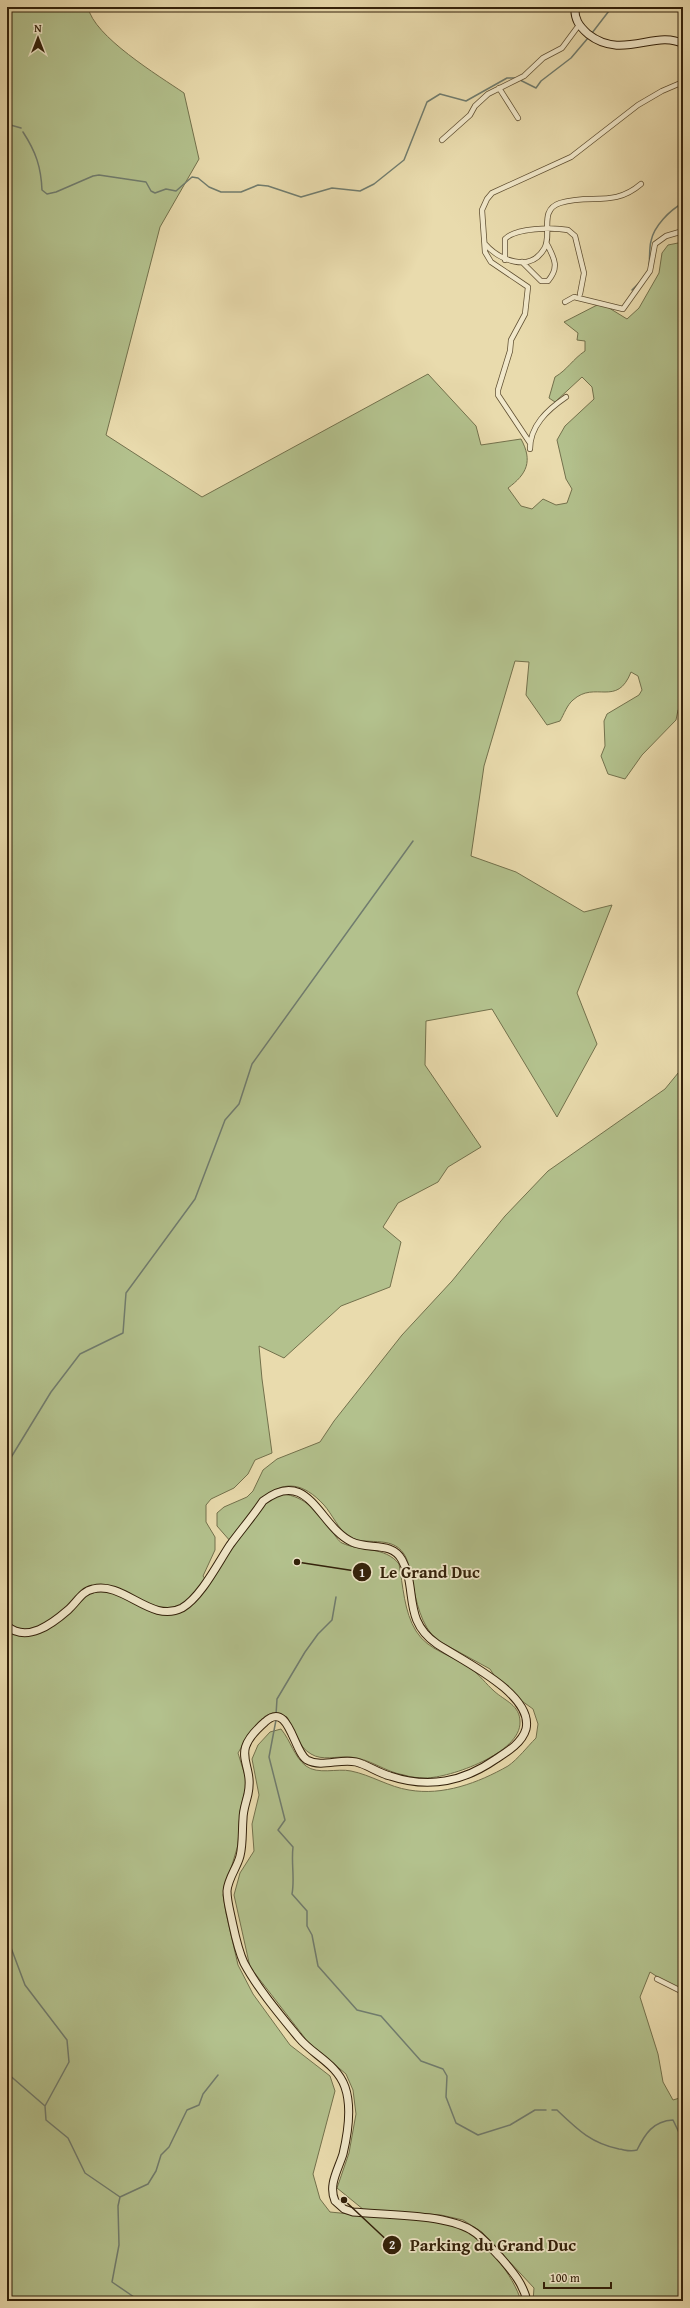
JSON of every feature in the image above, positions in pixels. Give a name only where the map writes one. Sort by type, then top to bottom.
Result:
[{"type":"street","points":[[575,7],[576,19],[579,25],[590,36],[610,45],[627,46],[665,40],[682,45]]},
{"type":"street","points":[[442,140],[470,114],[480,100],[499,88],[524,76],[544,58],[562,48],[579,25]]},
{"type":"street","points":[[530,443],[498,396],[498,390],[510,351],[511,340],[524,314],[528,287],[491,262],[485,252],[482,210],[492,193],[571,157],[638,105],[662,91],[683,82]]},
{"type":"street","points":[[499,88],[518,118]]},
{"type":"street","points":[[484,244],[496,256],[505,260],[522,262],[535,258],[544,250],[546,244],[548,216],[552,207],[559,203],[574,200],[612,199],[632,191],[641,184]]},
{"type":"street","points":[[505,260],[504,239],[510,234],[546,228],[568,230],[575,236],[584,273],[580,294]]},
{"type":"street","points":[[565,302],[574,297],[618,308],[626,308],[635,291],[647,277],[652,265],[655,244],[666,236],[683,232]]},
{"type":"street","points":[[522,262],[541,281],[548,281],[554,274],[556,263],[546,244]]},
{"type":"street","points":[[530,449],[530,443],[536,424],[552,406],[566,398]]},
{"type":"street","points":[[7,1626],[17,1633],[34,1632],[51,1623],[68,1610],[80,1596],[93,1589],[110,1590],[164,1612],[182,1608],[199,1591],[264,1502],[282,1491],[302,1494],[311,1501],[340,1534],[351,1542],[386,1548],[400,1557],[406,1572],[413,1610],[421,1628],[436,1643],[487,1673],[521,1705],[526,1717],[526,1727],[516,1745],[470,1774],[438,1783],[426,1783],[400,1779],[353,1761],[320,1763],[311,1762],[299,1752],[290,1727],[285,1721],[276,1718],[268,1719],[244,1749],[243,1756],[249,1778],[249,1791],[243,1817],[240,1856],[227,1890],[228,1904],[239,1950],[251,1974],[300,2040],[330,2065],[344,2082],[349,2110],[343,2153],[332,2185],[335,2201],[344,2209],[353,2212],[450,2221],[466,2227],[489,2245],[514,2272],[521,2282],[527,2301]]},
{"type":"street","points":[[657,1979],[683,1992]]},
{"type":"green space","points":[[7,7],[88,7],[93,18],[114,42],[144,66],[184,93],[199,159],[160,227],[106,435],[202,497],[428,374],[476,426],[481,445],[521,439],[527,454],[526,466],[520,478],[508,488],[521,506],[532,509],[543,499],[556,505],[567,503],[572,489],[566,479],[557,440],[565,426],[594,399],[592,387],[582,377],[555,402],[549,398],[555,377],[585,351],[585,341],[577,340],[578,333],[564,322],[601,303],[627,319],[639,308],[659,273],[662,253],[668,245],[683,242],[683,704],[678,710],[676,720],[642,755],[625,779],[608,774],[601,756],[605,746],[604,721],[607,714],[639,695],[642,690],[638,676],[631,672],[625,683],[619,689],[605,692],[589,692],[581,695],[571,702],[560,721],[547,725],[526,695],[529,662],[515,661],[484,766],[471,856],[516,872],[584,912],[612,905],[577,993],[597,1044],[557,1117],[492,1009],[426,1021],[425,1065],[481,1147],[448,1167],[438,1182],[398,1203],[383,1227],[401,1242],[390,1287],[341,1306],[284,1358],[259,1346],[272,1453],[255,1460],[248,1474],[234,1488],[211,1499],[206,1505],[206,1522],[215,1537],[215,1550],[203,1576],[208,1583],[261,1505],[282,1494],[298,1498],[311,1506],[342,1543],[357,1548],[387,1554],[393,1558],[399,1564],[404,1598],[412,1624],[421,1638],[434,1648],[463,1663],[474,1671],[494,1691],[515,1707],[519,1716],[520,1722],[517,1733],[509,1744],[497,1753],[482,1762],[451,1774],[425,1778],[411,1777],[390,1771],[357,1758],[325,1758],[315,1756],[303,1747],[287,1717],[275,1713],[264,1717],[253,1729],[238,1753],[247,1782],[240,1811],[238,1845],[223,1895],[238,1965],[253,1994],[290,2045],[330,2076],[335,2091],[313,2174],[320,2199],[330,2212],[429,2221],[460,2228],[470,2233],[479,2240],[497,2259],[512,2281],[521,2301],[7,2301]]},
{"type":"green space","points":[[683,1067],[683,1990],[676,1989],[650,1972],[640,1997],[658,2054],[663,2082],[673,2100],[683,2097],[683,2301],[533,2301],[534,2288],[482,2232],[463,2220],[441,2215],[364,2210],[337,2188],[349,2153],[356,2114],[353,2090],[346,2074],[308,2042],[250,1967],[234,1895],[240,1873],[254,1851],[252,1824],[259,1795],[252,1759],[258,1745],[270,1732],[281,1729],[298,1758],[311,1769],[322,1771],[351,1771],[409,1790],[447,1790],[485,1778],[512,1763],[536,1738],[538,1724],[533,1709],[501,1686],[490,1669],[437,1640],[431,1634],[420,1613],[407,1560],[399,1548],[385,1542],[362,1541],[348,1536],[324,1505],[309,1492],[294,1486],[281,1487],[270,1494],[259,1503],[231,1542],[217,1526],[217,1513],[224,1507],[247,1497],[253,1491],[263,1470],[277,1459],[320,1442],[334,1421],[402,1335],[452,1281],[505,1216],[548,1171],[665,1089]]},
{"type":"waterway","points":[[592,33],[612,7]]},
{"type":"waterway","points":[[520,80],[536,88],[541,81],[571,58],[588,38]]},
{"type":"waterway","points":[[23,132],[37,160],[42,190],[47,194],[56,192],[93,176],[99,175],[146,182],[151,191],[155,193],[166,189],[176,191],[192,177],[198,178],[209,187],[221,192],[241,192],[258,185],[268,186],[301,197],[332,188],[360,191],[374,184],[404,160],[427,102],[440,94],[466,101],[507,78],[515,78]]},
{"type":"waterway","points":[[7,124],[21,128]]},
{"type":"waterway","points":[[649,266],[650,244],[655,230],[668,214],[683,203]]},
{"type":"waterway","points":[[632,290],[639,283]]},
{"type":"waterway","points":[[7,1464],[51,1392],[80,1354],[123,1333],[126,1293],[195,1199],[225,1120],[239,1104],[252,1064],[413,841]]},
{"type":"waterway","points":[[276,1715],[277,1699],[305,1652],[318,1634],[332,1620],[336,1597]]},
{"type":"waterway","points":[[276,1720],[269,1757],[285,1820],[278,1830],[293,1847],[292,1894],[307,1911],[307,1926],[312,1935],[318,1966],[357,2010],[381,2016],[421,2061],[443,2069],[447,2076],[446,2097],[456,2123],[478,2135],[510,2125],[535,2110],[546,2110]]},
{"type":"waterway","points":[[7,1937],[25,1985],[67,2040],[69,2062],[45,2106],[46,2120],[68,2138],[85,2173],[120,2197],[118,2206],[119,2245],[112,2282],[134,2297],[133,2301]]},
{"type":"waterway","points":[[7,2073],[45,2106]]},
{"type":"waterway","points":[[120,2197],[148,2184],[156,2171],[161,2155],[169,2147],[187,2110],[199,2105],[203,2094],[218,2075]]},
{"type":"waterway","points":[[552,2110],[557,2110],[585,2135],[600,2143],[619,2149],[630,2151],[637,2150],[650,2129],[660,2123],[673,2120],[683,2141]]},
{"type":"place","name":"Le Grand Duc","points":[[297,1562]]},
{"type":"place","name":"Parking du Grand Duc","points":[[344,2200]]}]
